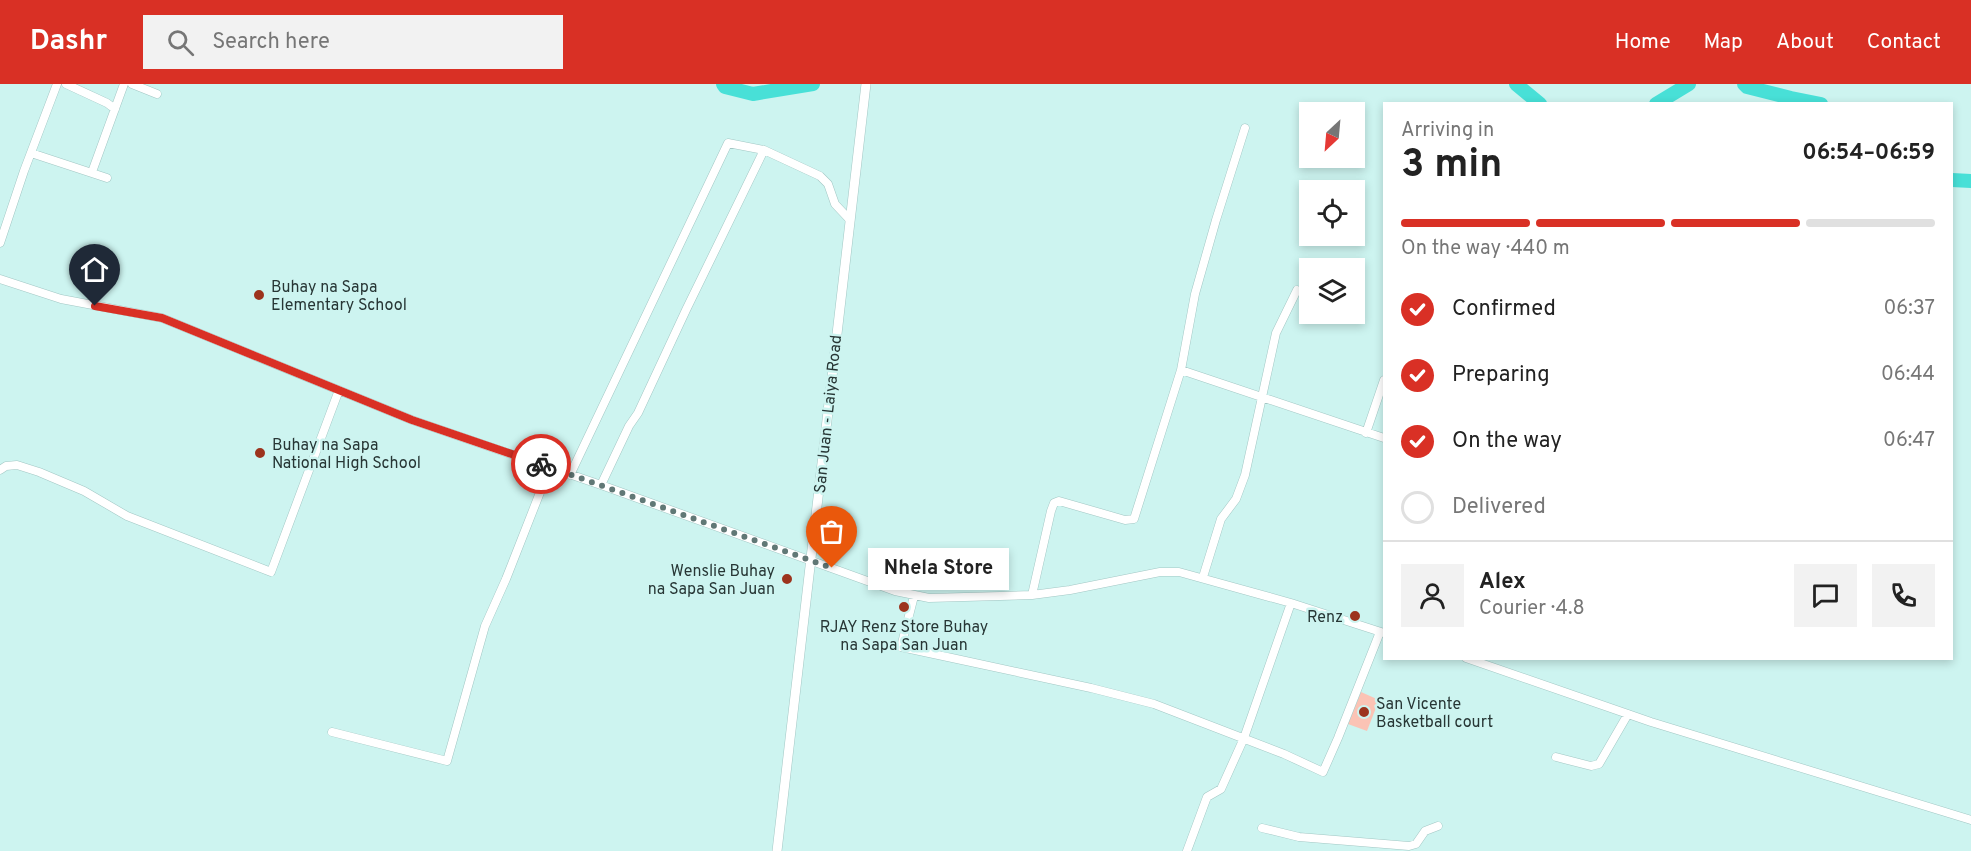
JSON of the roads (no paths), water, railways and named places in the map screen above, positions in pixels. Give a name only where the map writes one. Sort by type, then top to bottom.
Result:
[{"type":"main road","name":"San Juan - Laiya Road","points":[[777,851],[866,84]]},
{"type":"street","points":[[0,243],[57,84]]},
{"type":"street","points":[[66,84],[115,109]]},
{"type":"street","points":[[92,172],[124,84]]},
{"type":"street","points":[[132,84],[157,94]]},
{"type":"street","points":[[1032,595],[1054,503],[1059,501],[1125,519],[1134,519],[1180,370],[1195,294],[1245,128]]},
{"type":"street","points":[[570,475],[728,143],[764,150],[820,176],[828,184],[835,204],[850,220]]},
{"type":"street","points":[[601,485],[764,150]]},
{"type":"street","points":[[31,153],[106,178]]},
{"type":"street","points":[[0,279],[61,299],[162,318],[412,420],[914,596],[946,598],[1032,595],[1160,572],[1179,572],[1291,603],[1382,632],[1323,772],[1244,738],[1154,704],[901,647],[914,596]]},
{"type":"street","points":[[1203,578],[1221,519],[1236,499],[1245,475],[1276,333],[1297,290]]},
{"type":"street","points":[[1180,370],[1383,438]]},
{"type":"street","points":[[1366,433],[1383,383]]},
{"type":"street","points":[[0,470],[6,466],[17,465],[39,472],[84,491],[127,516],[271,572],[339,390]]},
{"type":"street","points":[[332,732],[447,761],[485,626],[550,468]]},
{"type":"street","points":[[1187,851],[1206,797],[1221,789],[1244,738],[1291,603]]},
{"type":"street","points":[[1472,660],[1628,714],[1971,820]]},
{"type":"street","points":[[1556,757],[1591,766],[1599,764],[1628,714]]},
{"type":"street","points":[[1262,828],[1299,837],[1409,846],[1416,844],[1425,831],[1438,826]]},
{"type":"waterway","points":[[723,84],[725,87],[753,94],[813,84]]},
{"type":"waterway","points":[[1516,84],[1538,102]]},
{"type":"waterway","points":[[1659,102],[1689,84]]},
{"type":"waterway","points":[[1744,84],[1747,87],[1811,102]]},
{"type":"waterway","points":[[1953,180],[1971,181]]},
{"type":"place","name":"Buhay na Sapa Elementary School","points":[[259,295]]},
{"type":"place","name":"Buhay na Sapa National High School","points":[[260,453]]},
{"type":"place","name":"Nhela Store","points":[[832,568]]},
{"type":"place","name":"Wenslie Buhay na Sapa San Juan","points":[[787,579]]},
{"type":"place","name":"RJAY Renz Store Buhay na Sapa San Juan","points":[[904,607]]},
{"type":"place","name":"Renz","points":[[1355,616]]},
{"type":"place","name":"San Vicente Basketball court","points":[[1364,712]]}]
